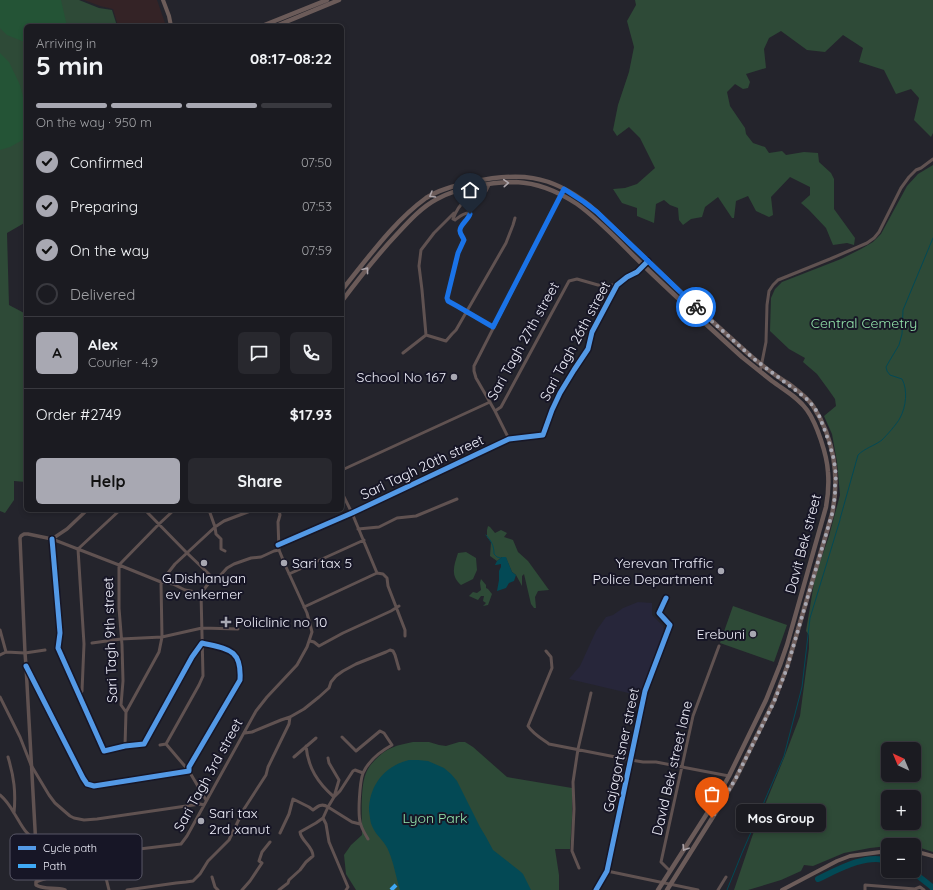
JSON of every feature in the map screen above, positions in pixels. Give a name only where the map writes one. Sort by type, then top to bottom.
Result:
[{"type":"main road","points":[[163,0],[171,24]]},
{"type":"main road","points":[[280,24],[327,0]]},
{"type":"main road","points":[[268,24],[339,0]]},
{"type":"main road","name":"Davit Bek street","points":[[344,288],[397,224],[422,201],[440,190],[456,185],[497,177],[526,176],[537,178],[564,189],[597,212],[717,326],[761,364],[804,396],[818,413],[834,460],[836,476],[834,505],[787,668],[774,702],[736,778],[667,890]]},
{"type":"main road","name":"Davit Bek street","points":[[344,297],[391,240],[425,207],[437,199],[447,194],[464,189],[514,182],[529,183],[548,188],[577,204],[586,211],[674,295],[760,372],[797,399],[808,410],[823,444],[828,471],[828,490],[826,507],[780,665],[766,700],[715,801],[658,890]]},
{"type":"main road","points":[[782,890],[837,861],[850,856],[881,852]]},
{"type":"main road","points":[[921,853],[933,856]]},
{"type":"street","points":[[760,372],[766,342],[767,305],[769,292],[773,285],[778,280],[830,259],[874,238],[879,232],[901,188],[909,177],[916,170],[933,160]]},
{"type":"street","points":[[426,334],[419,266],[421,250],[434,233],[466,199],[472,194],[486,191],[489,185]]},
{"type":"street","points":[[509,439],[476,378],[474,366],[564,189]]},
{"type":"street","points":[[455,211],[453,219],[455,220],[462,215],[467,213],[470,214],[469,218],[460,228],[464,240],[458,253],[447,298],[448,301],[493,327]]},
{"type":"street","points":[[426,334],[446,341],[456,330],[506,243],[515,218]]},
{"type":"street","name":"Sari Tagh 26th street","points":[[509,439],[543,435],[560,393],[588,348],[592,332],[618,285],[627,277],[637,272],[648,261]]},
{"type":"street","name":"Sari Tagh 27th street","points":[[495,411],[501,407],[569,281],[577,279],[598,285],[618,285]]},
{"type":"street","points":[[403,353],[426,334]]},
{"type":"street","points":[[344,469],[490,402]]},
{"type":"street","name":"Sari Tagh 20th street","points":[[278,545],[352,513],[509,439]]},
{"type":"street","points":[[344,497],[364,540],[377,573]]},
{"type":"street","points":[[358,529],[379,527],[397,518],[416,516],[457,499]]},
{"type":"street","points":[[52,539],[67,529],[85,512]]},
{"type":"street","points":[[78,549],[118,512]]},
{"type":"street","points":[[148,512],[209,574],[212,579]]},
{"type":"street","name":"Sari Tagh 9th street","points":[[125,746],[126,712],[121,705],[123,682],[119,608],[119,565],[172,512]]},
{"type":"street","points":[[210,512],[216,534],[221,539],[221,549],[225,551]]},
{"type":"street","points":[[126,712],[159,652],[162,637],[161,582],[175,564],[215,527],[224,521],[249,512]]},
{"type":"street","points":[[280,512],[278,522],[279,550],[309,620],[312,632],[310,641],[319,646],[398,607]]},
{"type":"street","points":[[35,834],[34,794],[25,653],[21,536],[28,534],[52,539],[161,582],[173,584],[185,590],[200,593]]},
{"type":"street","points":[[52,539],[60,634],[58,648],[104,751],[125,746],[144,744],[202,642]]},
{"type":"street","points":[[289,574],[364,540]]},
{"type":"street","points":[[78,549],[84,644],[82,691],[79,695]]},
{"type":"street","points":[[166,744],[203,676],[200,593],[212,579],[218,578],[227,568],[234,564],[252,558],[262,557],[279,550]]},
{"type":"street","points":[[304,607],[377,573],[383,574],[387,577],[388,586],[398,607],[406,636]]},
{"type":"street","name":"Gajagortsner street","points":[[596,890],[608,871],[645,691],[670,626],[659,613],[666,598]]},
{"type":"street","points":[[92,643],[121,639],[162,637],[202,628],[238,629]]},
{"type":"street","points":[[0,630],[6,652]]},
{"type":"street","name":"Sari Tagh 3rd street","points":[[142,849],[181,844],[187,836],[256,711],[297,665],[310,641]]},
{"type":"street","points":[[189,772],[189,767],[240,680],[240,667],[238,660],[233,653],[227,649],[202,642]]},
{"type":"street","name":"David Bek street lane","points":[[670,871],[661,862],[693,716],[719,646]]},
{"type":"street","points":[[0,655],[6,652],[25,653],[45,650]]},
{"type":"street","points":[[245,733],[252,732],[281,720],[290,718],[304,709],[329,688],[331,682],[336,676],[356,664],[390,650],[396,655],[399,669]]},
{"type":"street","points":[[546,652],[551,657],[552,668],[528,726],[549,744],[631,760],[656,762],[728,776]]},
{"type":"street","points":[[26,666],[87,784],[94,786],[189,772]]},
{"type":"street","points":[[579,868],[572,851],[574,809],[573,782],[578,749],[591,694]]},
{"type":"street","points":[[0,697],[20,737],[31,765],[55,803],[70,816],[84,820],[96,820],[200,804],[204,805]]},
{"type":"street","points":[[127,890],[186,882],[193,880],[200,874],[208,861],[230,840],[244,809],[266,775],[268,767],[289,724],[290,718]]},
{"type":"street","points":[[342,737],[356,750],[380,731],[384,733],[392,745],[377,756],[363,773],[359,807],[361,825],[368,839]]},
{"type":"street","points":[[294,757],[316,738]]},
{"type":"street","points":[[160,744],[166,744]]},
{"type":"street","points":[[166,744],[189,772],[206,800]]},
{"type":"street","points":[[306,746],[307,754],[317,780],[334,797]]},
{"type":"street","points":[[8,757],[14,781],[16,799],[14,813]]},
{"type":"street","points":[[279,890],[288,883],[289,880],[313,856],[313,852],[300,835],[300,832],[323,818],[334,797],[340,780],[329,764],[328,758]]},
{"type":"street","points":[[334,797],[340,791],[353,771],[355,770],[363,773]]},
{"type":"street","points":[[0,795],[6,801],[28,834]]},
{"type":"street","points":[[280,833],[293,799],[313,810],[321,805],[324,805],[352,822],[361,825]]},
{"type":"street","points":[[323,818],[326,824],[329,842],[348,887],[346,890]]},
{"type":"street","points":[[242,890],[262,863],[259,861],[260,857],[270,842]]},
{"type":"street","points":[[608,871],[698,890]]},
{"type":"street","points":[[718,890],[726,876]]},
{"type":"street","points":[[212,877],[215,887],[218,890]]},
{"type":"street","points":[[38,880],[36,885],[40,888],[65,890]]},
{"type":"street","points":[[107,880],[110,890]]},
{"type":"street","points":[[865,890],[865,885],[915,889],[920,887],[924,890]]},
{"type":"shaded area","points":[[84,0],[157,0],[165,24],[117,24],[113,9]]},
{"type":"shaded area","points":[[638,602],[652,603],[652,615],[663,626],[664,631],[641,696],[569,679],[580,666],[596,631],[606,617]]},
{"type":"green space","points":[[0,0],[79,0],[99,8],[112,10],[116,24],[24,24],[24,223],[7,233],[9,305],[24,313],[24,482],[14,481],[14,500],[5,513],[0,511]]},
{"type":"green space","points":[[0,0],[61,0],[67,24],[24,24],[24,42],[7,35],[0,28]]},
{"type":"green space","points":[[635,0],[933,0],[933,133],[931,137],[914,120],[919,98],[911,89],[896,94],[884,70],[859,62],[863,48],[843,35],[825,52],[807,50],[781,31],[769,38],[764,49],[766,68],[746,74],[750,82],[748,88],[743,89],[735,84],[727,92],[730,106],[753,143],[765,147],[769,153],[782,151],[786,155],[804,152],[818,153],[819,162],[831,173],[834,179],[834,209],[855,238],[854,245],[847,243],[833,245],[826,228],[801,203],[810,195],[810,187],[790,177],[771,197],[773,215],[769,217],[756,211],[748,196],[736,201],[734,218],[732,218],[718,197],[705,207],[702,217],[691,219],[683,225],[679,220],[678,208],[670,205],[664,200],[656,204],[654,223],[637,216],[637,208],[622,203],[613,189],[625,188],[637,184],[655,168],[640,138],[629,127],[617,136],[613,130],[618,105],[629,72],[634,47],[627,21],[636,5]]},
{"type":"green space","points":[[0,53],[9,62],[20,85],[24,101],[24,139],[10,147],[0,150]]},
{"type":"green space","name":"Central Cemetry","points":[[933,165],[933,852],[921,848],[921,838],[881,838],[881,847],[844,853],[813,866],[804,865],[801,871],[781,880],[748,890],[734,890],[753,834],[800,716],[809,648],[809,635],[806,631],[815,577],[829,536],[840,495],[837,462],[832,434],[824,416],[836,406],[835,399],[817,374],[803,362],[805,358],[789,349],[770,331],[771,298],[775,289],[782,282],[841,259],[873,242],[881,234],[907,186],[918,174]]},
{"type":"green space","points":[[488,526],[495,533],[501,530],[507,533],[504,537],[513,540],[518,552],[528,561],[549,590],[538,591],[535,597],[536,608],[534,608],[531,604],[524,574],[522,576],[522,586],[516,575],[512,572],[506,558],[502,557],[497,561],[490,556],[491,542],[487,537]]},
{"type":"green space","points":[[466,552],[476,558],[477,570],[473,579],[461,585],[455,578],[454,566],[458,553]]},
{"type":"green space","points":[[481,579],[486,585],[486,588],[492,594],[488,605],[483,606],[486,603],[483,601],[484,596],[481,596],[478,600],[469,596],[473,592],[477,593],[481,590]]},
{"type":"green space","name":"Erebuni","points":[[733,606],[787,625],[774,662],[720,643]]},
{"type":"green space","name":"Lyon Park","points":[[413,742],[429,742],[446,746],[459,742],[465,742],[473,747],[507,777],[572,788],[570,849],[555,849],[559,875],[559,890],[356,890],[346,874],[344,855],[351,845],[362,835],[362,795],[366,773],[372,763],[383,753],[397,746]]},
{"type":"water","points":[[502,557],[506,557],[512,572],[516,575],[514,581],[509,583],[506,588],[497,591],[501,564],[495,565]]},
{"type":"water","points":[[409,760],[428,761],[444,768],[451,774],[457,781],[493,850],[523,874],[531,890],[400,890],[389,852],[386,845],[372,826],[369,811],[372,793],[380,778],[392,767]]},
{"type":"waterway","points":[[840,519],[858,455],[882,440],[899,421],[904,409],[906,398],[904,383],[902,379],[890,375],[886,367],[899,345],[902,334],[903,310],[933,238]]},
{"type":"waterway","points":[[727,890],[784,756],[802,687],[810,618],[840,520]]},
{"type":"waterway","points":[[486,535],[492,543],[494,554],[501,558]]},
{"type":"waterway","points":[[818,879],[852,864],[871,859],[881,859]]},
{"type":"waterway","points":[[921,878],[933,889]]},
{"type":"marked path","points":[[391,890],[396,885]]},
{"type":"cycle path","points":[[278,545],[352,513],[509,439],[543,435],[560,393],[588,349],[592,332],[617,285],[627,277],[637,272],[648,261]]},
{"type":"cycle path","points":[[26,666],[83,778],[87,784],[94,786],[189,771],[189,767],[240,680],[239,662],[232,652],[202,643],[192,657],[144,744],[125,746],[104,751],[58,648],[60,633],[52,539]]},
{"type":"cycle path","points":[[596,890],[607,871],[645,691],[670,625],[659,613],[666,598]]},
{"type":"way so far","points":[[696,307],[754,359],[811,403],[819,415],[829,442],[834,460],[836,476],[832,514],[787,668],[774,702],[736,778],[712,818]]},
{"type":"place","name":"School No 167","points":[[454,377]]},
{"type":"place","name":"G.Dishlanyan ev enkerner","points":[[204,563]]},
{"type":"place","name":"Sari tax 5","points":[[284,563]]},
{"type":"place","name":"Yerevan Traffic Police Department","points":[[721,571]]},
{"type":"place","name":"Policlinic no 10","points":[[226,622]]},
{"type":"place","name":"Erebuni","points":[[753,634]]},
{"type":"place","name":"Mos Group","points":[[712,818]]},
{"type":"place","name":"Sari tax 2rd xanut","points":[[201,821]]},
{"type":"route","points":[[470,214],[469,218],[460,228],[464,240],[455,263],[454,274],[447,298],[448,301],[493,327],[564,189],[597,212],[696,307]]}]
